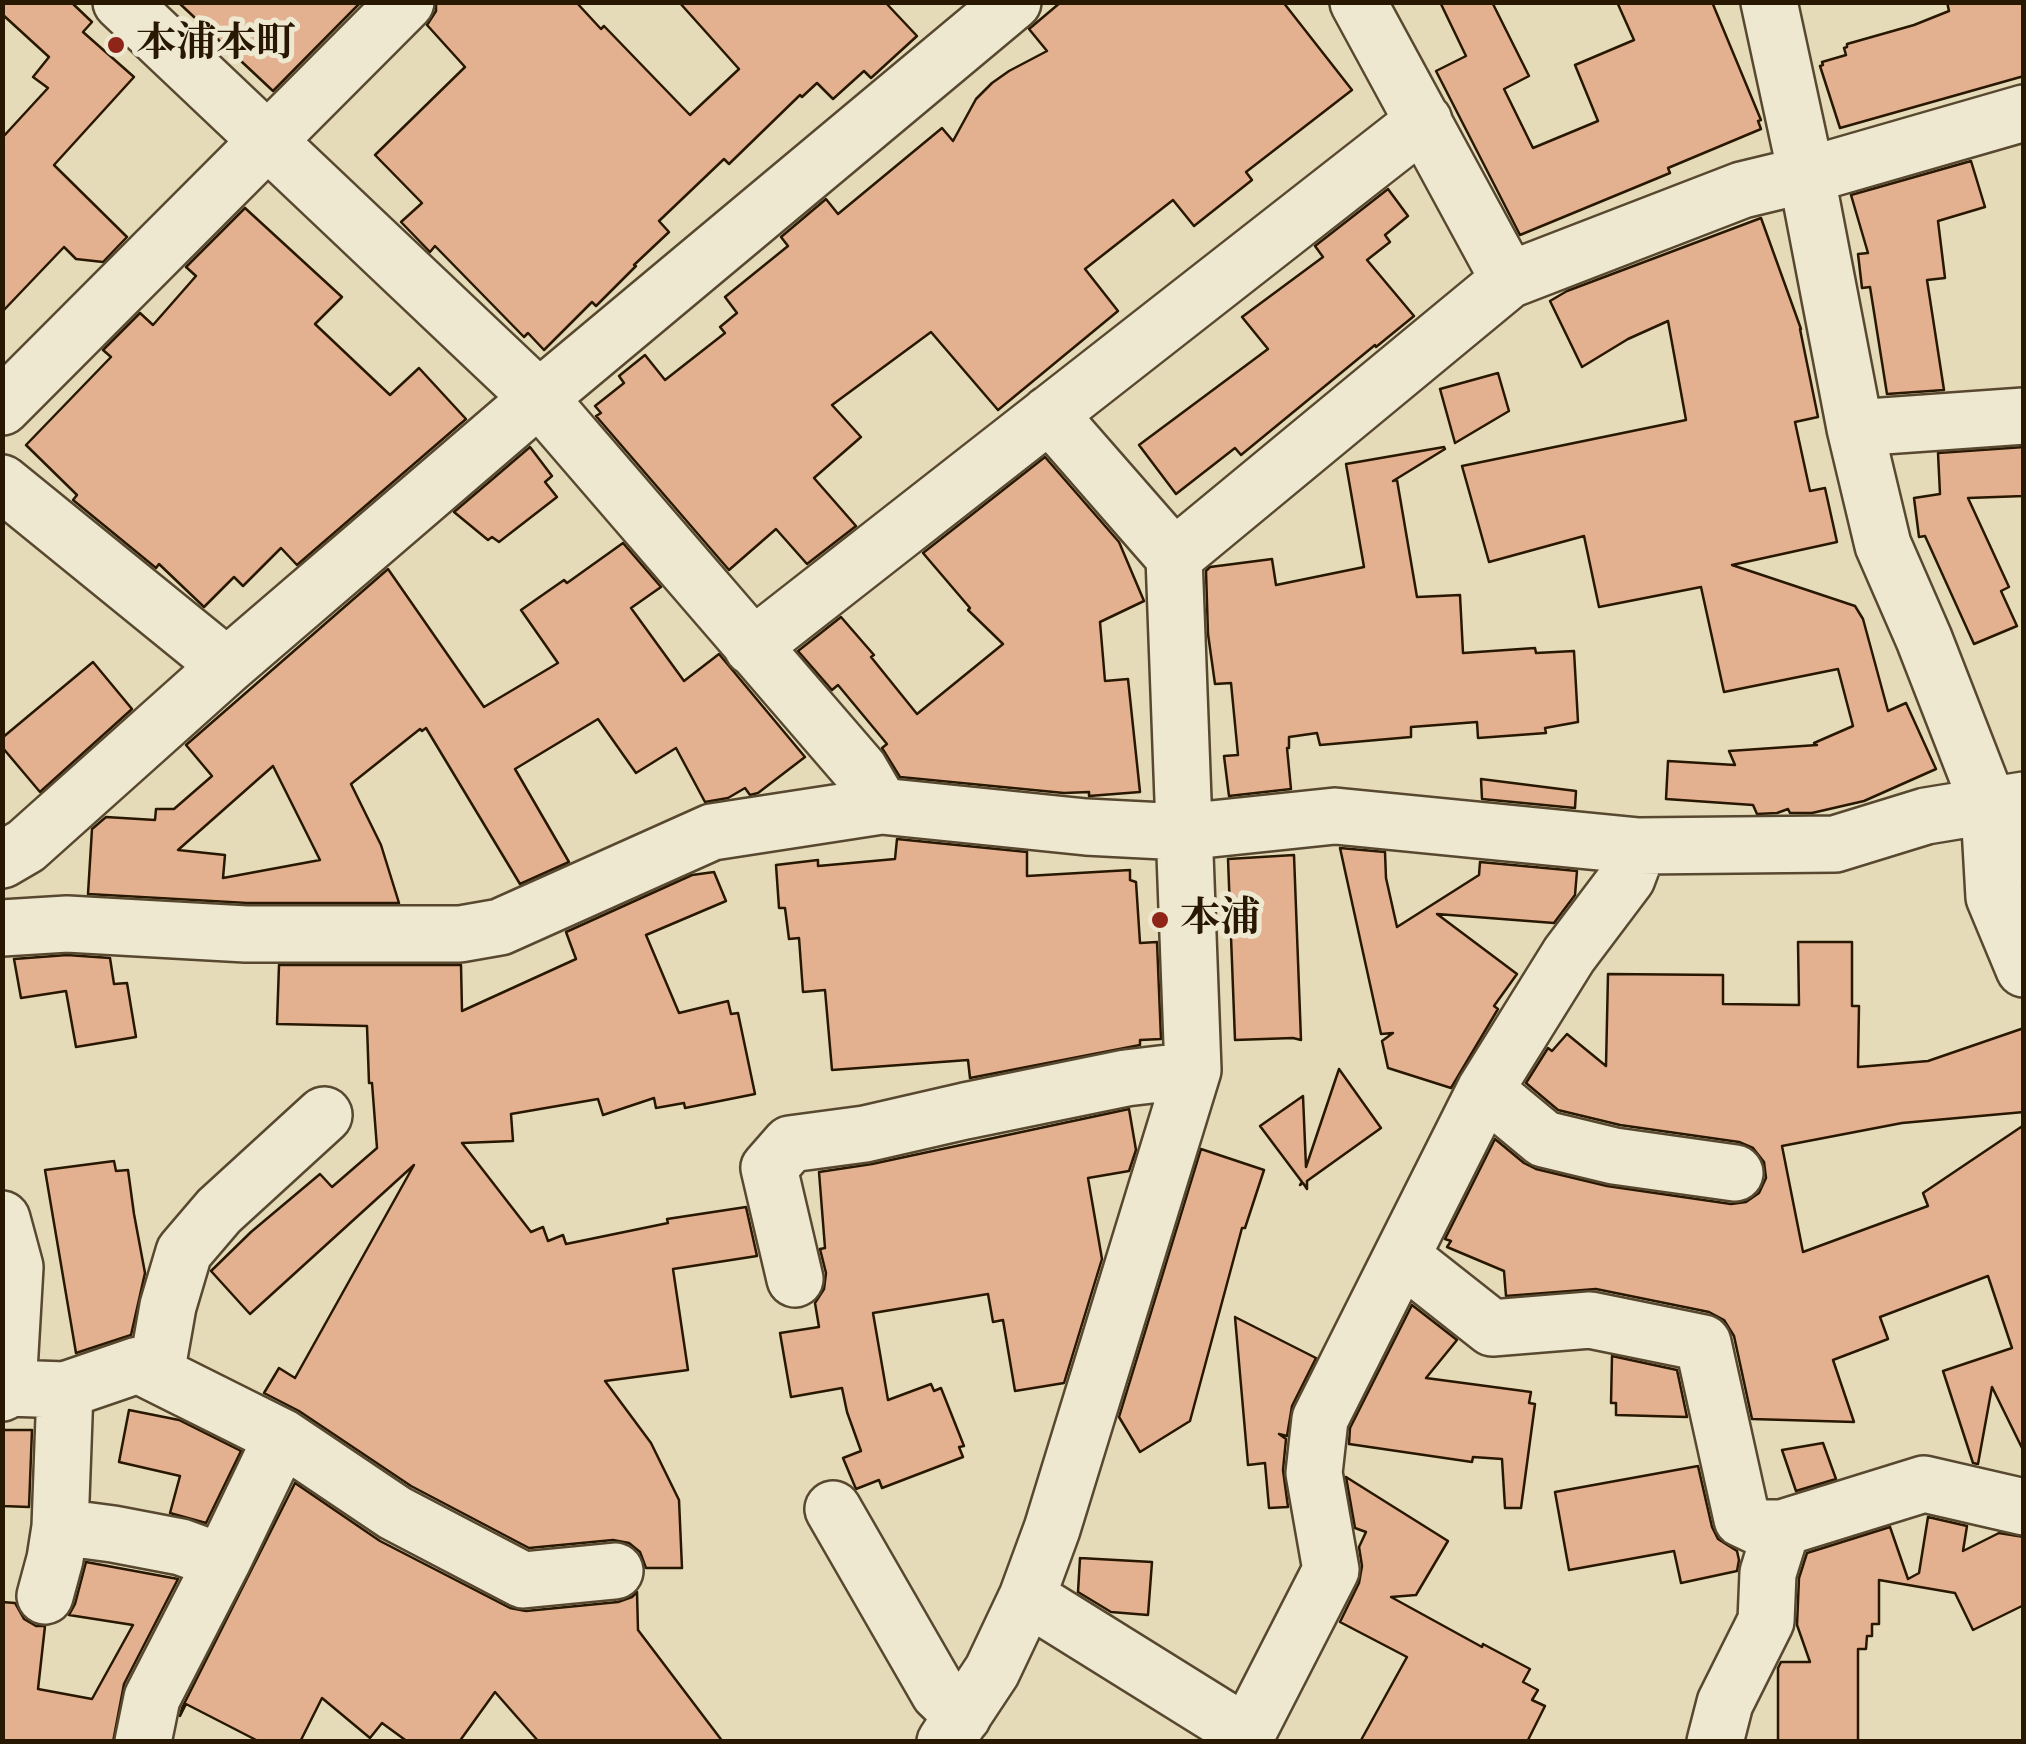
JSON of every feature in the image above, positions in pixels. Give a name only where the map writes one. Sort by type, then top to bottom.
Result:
[{"type":"street","points":[[121,2],[538,398],[860,770],[881,806]]},
{"type":"street","points":[[2,407],[406,2]]},
{"type":"street","points":[[2,860],[26,846],[227,666],[538,398],[1013,2]]},
{"type":"street","points":[[1358,2],[1509,280]]},
{"type":"street","points":[[1769,2],[1806,172],[1854,428],[1883,545],[1924,639],[2006,803],[2024,858]]},
{"type":"street","points":[[1174,557],[1509,280],[1742,190],[2024,113]]},
{"type":"street","points":[[752,647],[1424,122]]},
{"type":"street","points":[[954,1729],[992,1671],[1027,1597],[1052,1529],[1193,1070],[1174,557],[1049,414]]},
{"type":"street","points":[[1854,428],[2024,416]]},
{"type":"street","points":[[2,482],[227,666]]},
{"type":"street","points":[[2,928],[67,924],[246,934],[460,934],[500,927],[712,832],[881,806],[1183,832],[1335,816],[1638,846],[1836,844],[1926,816],[2006,803]]},
{"type":"street","points":[[2006,803],[1994,897],[2024,970]]},
{"type":"street","points":[[1027,1597],[1246,1738],[1331,1570],[1314,1472],[1320,1418],[1485,1090],[1569,954],[1627,878],[1638,846]]},
{"type":"street","points":[[794,1279],[769,1168],[790,1144],[865,1134],[1126,1078],[1193,1070]]},
{"type":"street","points":[[1485,1090],[1544,1140],[1614,1156],[1735,1172]]},
{"type":"street","points":[[156,1374],[168,1306],[184,1252],[219,1212],[324,1115]]},
{"type":"street","points":[[2,1219],[16,1268],[5,1391],[65,1390],[138,1364],[282,1436],[396,1513],[523,1580],[615,1571]]},
{"type":"street","points":[[1402,1258],[1492,1328],[1590,1320],[1703,1343],[1742,1518],[1761,1528],[1782,1528],[1924,1484],[2024,1507]]},
{"type":"street","points":[[45,1596],[60,1527],[65,1390]]},
{"type":"street","points":[[142,1742],[152,1698],[282,1436]]},
{"type":"street","points":[[833,1508],[939,1694],[954,1729]]},
{"type":"street","points":[[60,1527],[181,1547],[222,1562]]},
{"type":"street","points":[[1715,1742],[1725,1703],[1766,1621],[1768,1572],[1782,1528]]},
{"type":"building","points":[[2,2],[71,2],[92,22],[83,32],[134,77],[54,165],[127,237],[103,262],[76,259],[64,247],[2,312],[2,138],[48,88],[33,77],[49,57],[2,14]]},
{"type":"building","points":[[178,2],[361,2],[273,91]]},
{"type":"building","points":[[436,2],[576,2],[690,115],[739,69],[679,2],[885,2],[917,36],[871,78],[864,71],[833,99],[817,83],[800,95],[729,164],[724,159],[659,221],[669,232],[596,306],[592,302],[544,350],[528,333],[524,337],[435,246],[430,252],[401,222],[422,203],[375,155],[465,67],[427,25],[436,11]]},
{"type":"building","points":[[1061,2],[1283,2],[1352,90],[1246,172],[1252,180],[1194,226],[1173,200],[1085,269],[1118,311],[998,410],[931,332],[832,405],[861,437],[814,478],[856,526],[807,564],[776,529],[729,570],[596,416],[601,413],[595,406],[624,383],[619,376],[645,355],[665,380],[725,333],[720,327],[737,313],[725,297],[788,246],[781,237],[826,199],[838,214],[942,128],[953,141],[976,99],[992,83],[1047,51],[1029,29]]},
{"type":"building","points":[[1440,2],[1492,2],[1529,76],[1504,89],[1533,148],[1598,121],[1575,65],[1634,40],[1617,2],[1712,2],[1761,120],[1761,129],[1668,168],[1670,173],[1520,235],[1436,71],[1466,56]]},
{"type":"building","points":[[1947,2],[2024,2],[2024,76],[1840,128],[1822,62],[1846,55],[1847,44],[1949,11]]},
{"type":"building","points":[[1971,161],[1985,207],[1938,221],[1945,278],[1927,280],[1944,390],[1887,394],[1870,287],[1862,288],[1858,254],[1868,253],[1851,195]]},
{"type":"building","points":[[1388,189],[1408,216],[1385,235],[1390,242],[1367,260],[1414,316],[1241,455],[1235,448],[1176,494],[1139,445],[1268,349],[1242,317],[1323,257],[1315,246]]},
{"type":"building","points":[[245,208],[342,297],[315,324],[390,395],[419,368],[466,419],[297,565],[281,548],[243,586],[234,577],[204,607],[159,564],[156,568],[73,500],[77,495],[26,445],[111,357],[103,350],[140,313],[153,325],[196,276],[186,267]]},
{"type":"building","points":[[1761,218],[1801,329],[1818,417],[1795,422],[1810,491],[1825,488],[1837,542],[1732,565],[1855,606],[1863,619],[1888,711],[1906,703],[1936,769],[1864,801],[1812,813],[1790,813],[1788,809],[1757,814],[1753,805],[1666,799],[1668,761],[1735,765],[1729,751],[1817,745],[1814,743],[1853,726],[1838,669],[1724,692],[1701,587],[1599,607],[1584,536],[1489,562],[1462,466],[1686,420],[1668,321],[1582,367],[1550,301],[1567,291]]},
{"type":"building","points":[[1498,373],[1509,411],[1455,443],[1440,389]]},
{"type":"building","points":[[530,447],[552,476],[545,482],[557,497],[499,542],[492,537],[488,540],[454,512]]},
{"type":"building","points":[[1444,447],[1393,481],[1397,480],[1417,597],[1460,595],[1463,653],[1535,648],[1536,653],[1574,651],[1578,722],[1545,728],[1546,733],[1478,738],[1477,722],[1411,727],[1411,737],[1320,745],[1317,733],[1289,737],[1291,789],[1229,796],[1224,756],[1238,755],[1231,683],[1215,684],[1208,634],[1206,571],[1210,567],[1272,559],[1276,585],[1364,567],[1346,464]]},
{"type":"building","points":[[2024,447],[2024,496],[1968,498],[2009,587],[2001,591],[2017,626],[1974,644],[1925,536],[1919,537],[1914,498],[1940,494],[1938,453]]},
{"type":"building","points":[[1045,457],[1119,542],[1144,601],[1100,622],[1105,681],[1128,679],[1140,792],[1089,796],[1089,792],[900,777],[882,748],[887,744],[838,685],[832,690],[798,651],[841,617],[917,714],[1003,644],[968,610],[923,553]]},
{"type":"building","points":[[623,543],[661,587],[631,608],[684,681],[719,654],[805,757],[758,793],[750,795],[745,788],[728,798],[705,802],[676,748],[636,773],[598,719],[515,769],[569,862],[520,884],[426,728],[420,729],[351,784],[381,845],[399,903],[247,903],[88,894],[92,829],[106,817],[155,820],[156,809],[174,809],[212,776],[186,745],[388,569],[484,707],[558,663],[521,610],[564,580],[567,583]],"holes":[[[273,766],[320,860],[223,878],[225,855],[178,850]]]},
{"type":"building","points":[[93,662],[132,709],[40,792],[2,747],[2,738]]},
{"type":"building","points":[[1481,779],[1576,791],[1575,808],[1482,799]]},
{"type":"building","points":[[897,839],[1027,852],[1027,876],[1130,870],[1130,880],[1136,882],[1140,943],[1157,942],[1161,1039],[1140,1040],[1140,1045],[970,1078],[968,1060],[832,1070],[825,990],[803,992],[799,938],[789,939],[785,908],[779,908],[776,865],[818,860],[818,866],[895,859]]},
{"type":"building","points":[[1340,848],[1385,852],[1386,878],[1397,927],[1479,875],[1480,862],[1577,871],[1575,895],[1554,923],[1437,914],[1517,974],[1494,1006],[1498,1009],[1451,1088],[1388,1068],[1382,1041],[1393,1033],[1381,1034]]},
{"type":"building","points":[[1294,855],[1301,1040],[1235,1040],[1228,859]]},
{"type":"building","points":[[714,872],[726,901],[646,935],[679,1013],[728,1001],[731,1014],[738,1013],[755,1094],[685,1108],[684,1103],[656,1108],[654,1098],[603,1115],[598,1099],[511,1114],[513,1141],[462,1143],[531,1232],[543,1227],[548,1241],[563,1235],[566,1244],[668,1223],[667,1219],[746,1207],[757,1256],[673,1269],[688,1370],[605,1381],[651,1443],[679,1500],[682,1568],[646,1568],[640,1552],[629,1543],[613,1540],[529,1548],[411,1486],[299,1411],[264,1393],[279,1368],[295,1378],[414,1165],[250,1314],[211,1271],[320,1174],[332,1187],[377,1148],[367,1026],[277,1024],[279,965],[461,965],[462,1011],[576,959],[566,932],[692,875]]},
{"type":"building","points":[[1798,942],[1852,942],[1852,1006],[1859,1006],[1858,1067],[1928,1061],[2024,1028],[2024,1112],[1902,1123],[1782,1146],[1803,1252],[1928,1206],[1923,1193],[2024,1125],[2024,1452],[1992,1387],[1978,1464],[1973,1463],[1943,1371],[2012,1348],[1988,1276],[1880,1317],[1888,1339],[1833,1360],[1854,1422],[1752,1419],[1734,1336],[1724,1320],[1709,1312],[1596,1289],[1506,1296],[1504,1271],[1447,1247],[1451,1241],[1445,1239],[1495,1139],[1536,1169],[1607,1186],[1731,1204],[1746,1202],[1759,1193],[1766,1178],[1764,1162],[1753,1148],[1739,1142],[1620,1125],[1558,1110],[1526,1083],[1548,1048],[1552,1051],[1567,1034],[1606,1066],[1608,974],[1723,975],[1723,1004],[1799,1005]]},
{"type":"building","points":[[67,955],[110,958],[114,984],[127,983],[136,1037],[76,1047],[66,991],[21,998],[14,959]]},
{"type":"building","points":[[1339,1069],[1381,1128],[1307,1181],[1307,1189],[1303,1183],[1300,1185],[1302,1182],[1260,1126],[1303,1096],[1306,1167]]},
{"type":"building","points":[[1129,1109],[1136,1150],[1129,1171],[1088,1178],[1102,1259],[1064,1383],[1015,1391],[1003,1320],[993,1322],[988,1294],[873,1313],[888,1400],[931,1384],[934,1391],[941,1388],[964,1446],[959,1447],[963,1457],[882,1488],[879,1480],[856,1489],[843,1458],[861,1451],[842,1388],[791,1397],[780,1333],[819,1327],[815,1303],[824,1289],[826,1273],[820,1249],[825,1248],[819,1172]]},
{"type":"building","points":[[1201,1149],[1264,1170],[1242,1228],[1190,1421],[1140,1452],[1119,1417]]},
{"type":"building","points":[[114,1161],[116,1171],[128,1170],[145,1273],[131,1335],[76,1353],[45,1170]]},
{"type":"building","points":[[1412,1305],[1457,1340],[1426,1378],[1531,1392],[1529,1403],[1535,1404],[1521,1508],[1505,1508],[1502,1459],[1473,1457],[1472,1462],[1349,1444],[1350,1428]]},
{"type":"building","points":[[1235,1317],[1316,1358],[1292,1406],[1287,1436],[1279,1434],[1286,1439],[1283,1470],[1288,1507],[1269,1508],[1265,1463],[1248,1465]]},
{"type":"building","points":[[1612,1356],[1677,1370],[1687,1417],[1616,1415],[1616,1403],[1611,1403]]},
{"type":"building","points":[[129,1410],[179,1420],[241,1451],[206,1523],[170,1513],[180,1476],[119,1462]]},
{"type":"building","points":[[2,1430],[32,1430],[29,1507],[2,1506]]},
{"type":"building","points":[[1823,1443],[1836,1479],[1796,1491],[1782,1450]]},
{"type":"building","points":[[1698,1466],[1712,1527],[1718,1539],[1737,1551],[1737,1571],[1681,1583],[1674,1551],[1569,1570],[1555,1492]]},
{"type":"building","points":[[1346,1477],[1448,1541],[1416,1595],[1391,1597],[1530,1669],[1523,1682],[1538,1690],[1532,1700],[1545,1706],[1527,1742],[1360,1742],[1407,1657],[1340,1622],[1359,1583],[1359,1547],[1366,1532],[1355,1528]]},
{"type":"building","points":[[295,1483],[380,1541],[510,1608],[526,1611],[618,1602],[637,1592],[638,1630],[723,1742],[539,1742],[495,1692],[459,1742],[408,1742],[382,1723],[370,1738],[322,1698],[300,1742],[260,1742],[186,1704],[180,1716]]},
{"type":"building","points":[[1928,1517],[1967,1526],[1963,1551],[1999,1533],[2024,1537],[2024,1605],[1973,1630],[1955,1593],[1879,1580],[1879,1624],[1872,1624],[1866,1649],[1858,1649],[1858,1742],[1778,1742],[1778,1668],[1781,1662],[1810,1662],[1797,1625],[1799,1578],[1807,1553],[1890,1527],[1908,1579],[1919,1573]]},
{"type":"building","points":[[1080,1558],[1152,1562],[1148,1615],[1111,1612],[1078,1592]]},
{"type":"building","points":[[86,1562],[178,1579],[124,1684],[113,1742],[2,1742],[2,1602],[15,1603],[24,1619],[45,1626],[38,1689],[92,1699],[133,1625],[69,1615]]},
{"type":"place","name":"本浦本町","points":[[116,45]]},
{"type":"place","name":"本浦","points":[[1160,920]]}]
